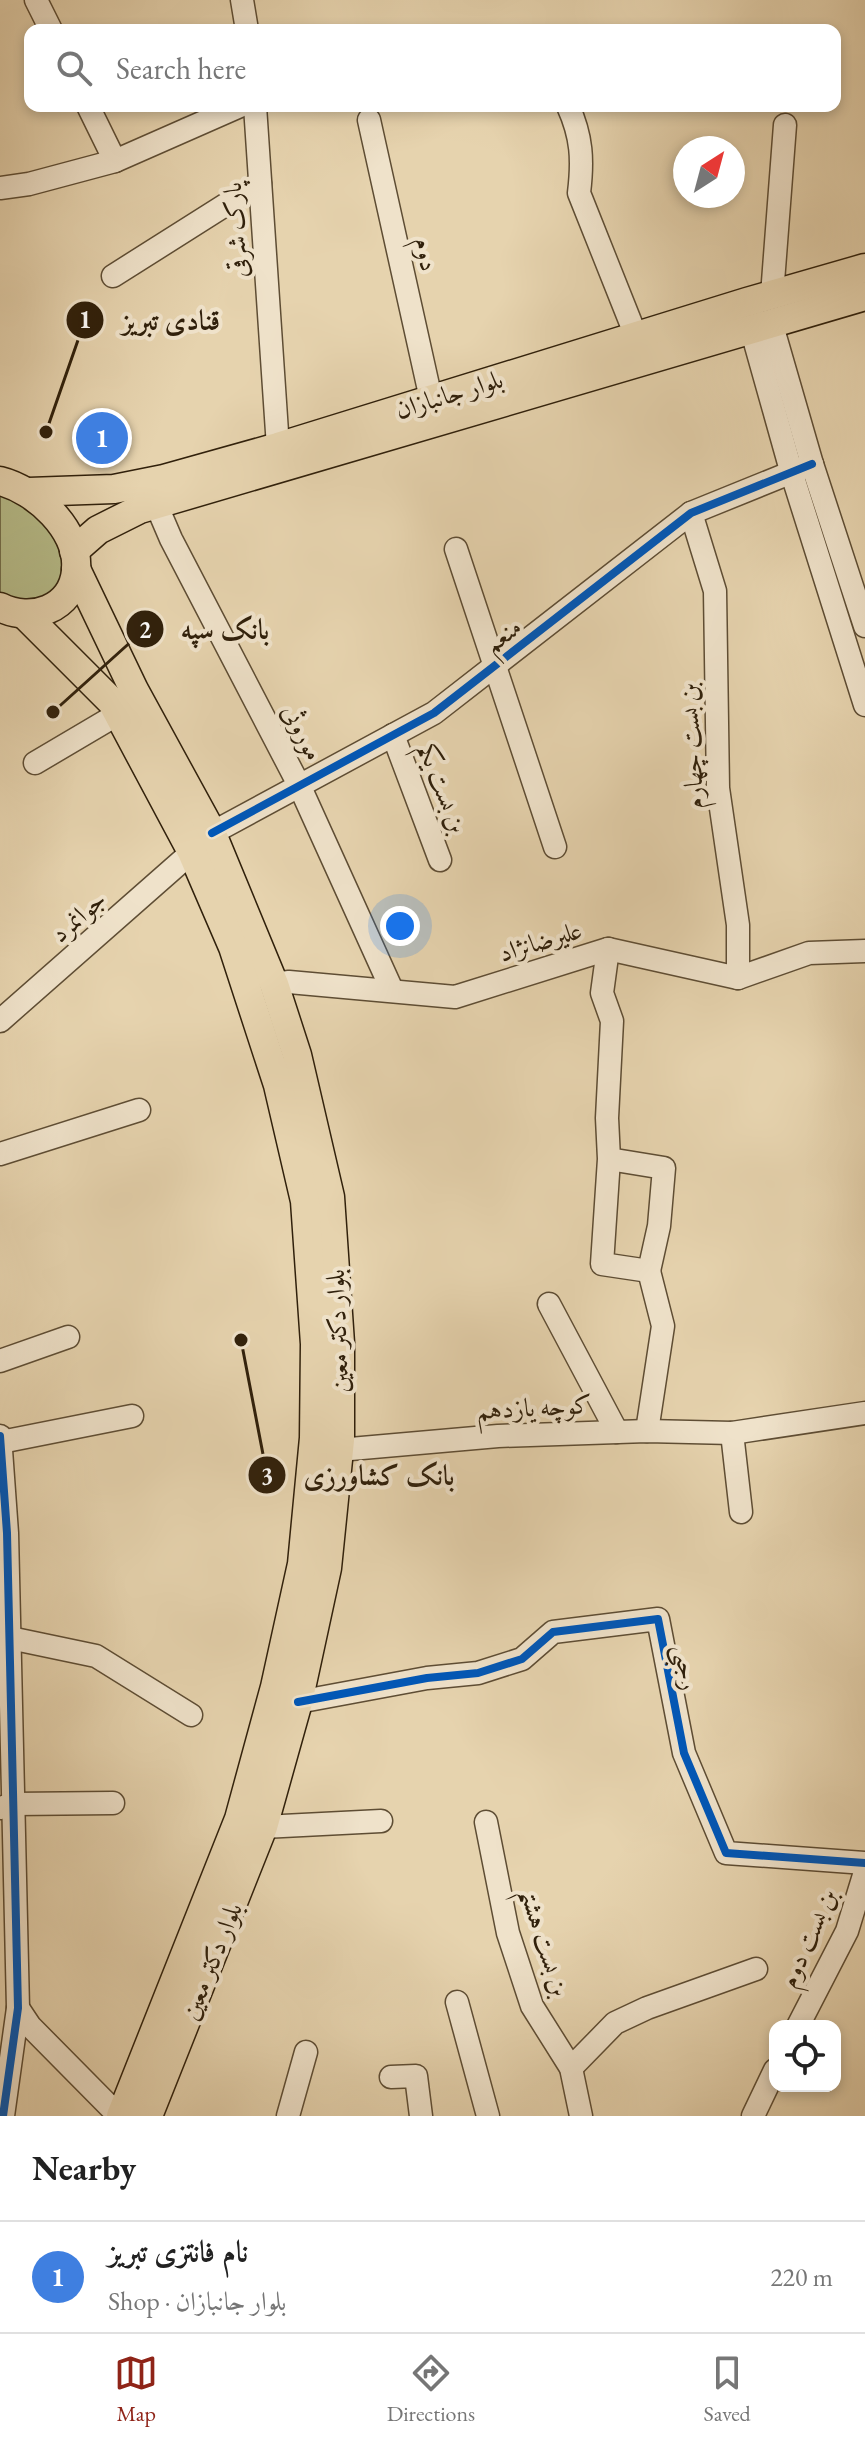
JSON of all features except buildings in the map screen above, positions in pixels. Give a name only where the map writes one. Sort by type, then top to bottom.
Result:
[{"type":"main road","name":"بلوار جانبازان","points":[[29,492],[114,489],[280,456],[765,315],[865,268]]},
{"type":"main road","name":"بلوار جانبازان","points":[[75,560],[98,530],[140,509],[431,399],[636,336],[865,296]]},
{"type":"main road","points":[[0,481],[29,492]]},
{"type":"main road","name":"بلوار دکتر معین","points":[[29,492],[50,512],[68,536],[75,560],[202,843],[274,984],[297,1055],[330,1197],[340,1343],[339,1450],[327,1568],[298,1702],[263,1827],[148,2116]]},
{"type":"main road","points":[[12,611],[44,613],[60,603],[72,588],[75,560]]},
{"type":"main road","name":"بلوار دکتر معین","points":[[12,611],[112,702],[202,843],[274,1071],[305,1201],[315,1344],[314,1438],[302,1564],[275,1687],[239,1819],[120,2116]]},
{"type":"main road","points":[[120,2116],[128,2113],[137,2116]]},
{"type":"street","points":[[36,0],[48,24]]},
{"type":"street","points":[[242,0],[246,24]]},
{"type":"street","points":[[91,112],[115,161]]},
{"type":"street","points":[[0,188],[29,184],[115,161],[226,112]]},
{"type":"street","name":"پارک شرقی","points":[[255,112],[280,456]]},
{"type":"street","points":[[571,112],[579,130],[582,168],[579,193],[636,336]]},
{"type":"street","name":"دوم","points":[[369,120],[431,399]]},
{"type":"street","points":[[785,125],[765,315],[802,469],[865,705]]},
{"type":"street","points":[[113,276],[260,183]]},
{"type":"street","points":[[802,469],[865,626]]},
{"type":"street","name":"منعم","points":[[202,843],[434,713],[691,513],[802,469]]},
{"type":"street","name":"موروثی","points":[[156,504],[171,539],[300,787],[392,990]]},
{"type":"street","name":"بن بست چهارم","points":[[691,513],[715,591],[718,788],[738,925],[738,978]]},
{"type":"street","points":[[456,549],[555,847]]},
{"type":"street","points":[[35,763],[118,714]]},
{"type":"street","name":"بن بست یکم","points":[[393,735],[440,860]]},
{"type":"street","name":"جوانمرد","points":[[0,1021],[202,843]]},
{"type":"street","points":[[608,949],[602,993],[612,1021],[607,1118],[609,1159],[602,1264],[649,1271]]},
{"type":"street","name":"علیرضانژاد","points":[[274,984],[289,982],[455,997],[608,949],[738,978]]},
{"type":"street","points":[[738,978],[809,953],[865,951]]},
{"type":"street","points":[[0,1154],[139,1110]]},
{"type":"street","points":[[609,1159],[664,1168],[659,1226],[649,1271],[663,1326],[647,1431]]},
{"type":"street","points":[[549,1304],[617,1432]]},
{"type":"street","points":[[0,1361],[68,1337]]},
{"type":"street","name":"کوچه یازدهم","points":[[339,1450],[498,1436],[647,1431],[732,1433],[865,1413]]},
{"type":"street","points":[[3,2116],[6,2058],[18,2008],[8,1906],[12,1806],[10,1638],[1,1439],[132,1416]]},
{"type":"street","points":[[732,1433],[741,1512]]},
{"type":"street","name":"رجبی","points":[[298,1702],[427,1678],[478,1673],[522,1659],[553,1632],[658,1619],[684,1753],[726,1853],[865,1863]]},
{"type":"street","points":[[10,1638],[96,1656],[191,1715]]},
{"type":"street","points":[[12,1806],[113,1803]]},
{"type":"street","points":[[263,1827],[381,1821]]},
{"type":"street","name":"بن بست هشتم","points":[[486,1822],[508,1933],[532,2006],[571,2068],[581,2116]]},
{"type":"street","name":"بن بست دوم","points":[[801,2020],[847,1931],[859,1922],[865,1872]]},
{"type":"street","points":[[571,2068],[615,2023],[756,1969]]},
{"type":"street","points":[[457,2002],[488,2116]]},
{"type":"street","points":[[18,2008],[30,2026],[120,2116]]},
{"type":"street","points":[[288,2116],[306,2052]]},
{"type":"street","points":[[391,2077],[416,2076],[421,2116]]},
{"type":"street","points":[[753,2116],[769,2083]]},
{"type":"green space","points":[[0,491],[31,507],[60,544],[66,569],[60,590],[27,607],[0,595]]},
{"type":"cycle path","points":[[212,833],[434,713],[691,513],[812,464]]},
{"type":"cycle path","points":[[0,1436],[7,1533],[18,2008],[3,2116]]},
{"type":"cycle path","points":[[298,1702],[427,1678],[478,1673],[522,1659],[553,1632],[658,1619],[684,1753],[726,1853],[865,1863]]},
{"type":"place","name":"قنادی تبریز","points":[[46,432]]},
{"type":"place","name":"نام فانتزی تبریز","points":[[102,438]]},
{"type":"place","name":"بانک سپه","points":[[53,712]]},
{"type":"place","name":"بانک کشاورزی","points":[[241,1340]]}]
